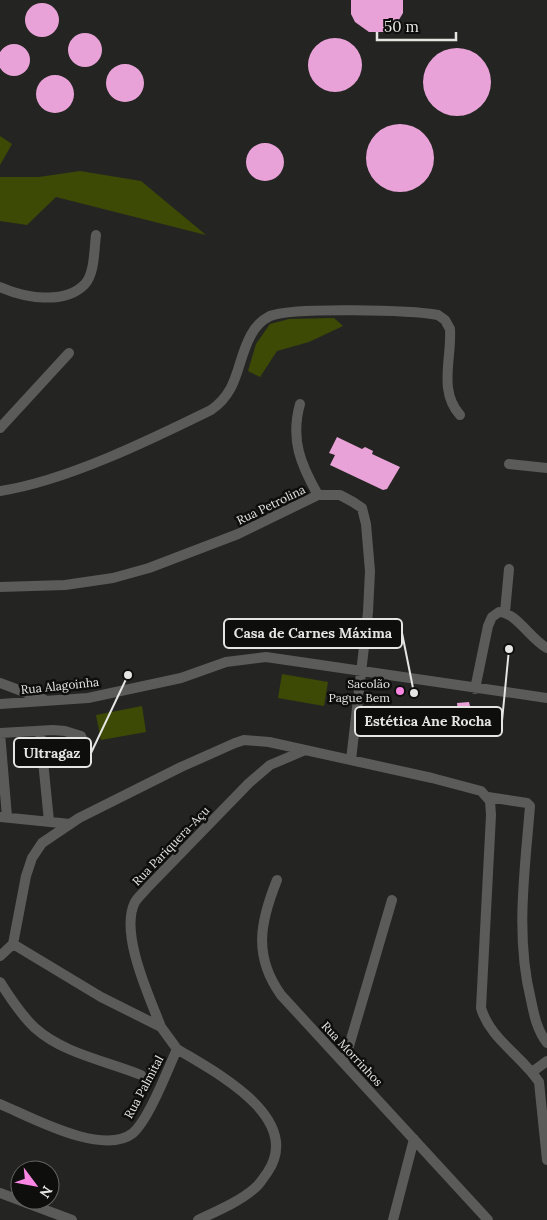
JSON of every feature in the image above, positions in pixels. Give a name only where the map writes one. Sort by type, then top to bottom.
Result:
[{"type":"street","points":[[0,287],[23,295],[46,298],[65,294],[78,288],[85,284],[90,273],[96,235]]},
{"type":"street","points":[[0,491],[16,489],[119,452],[211,410],[224,402],[251,333],[270,316],[360,312],[438,315],[445,320],[450,328],[447,391],[452,405],[460,414]]},
{"type":"street","points":[[0,428],[69,353]]},
{"type":"street","points":[[300,404],[296,418],[296,449],[301,465],[318,495]]},
{"type":"street","points":[[509,464],[547,468]]},
{"type":"street","name":"Rua Petrolina","points":[[0,587],[88,583],[149,568],[238,534],[318,495],[340,495],[362,508],[366,524],[370,579],[351,760]]},
{"type":"street","points":[[505,612],[509,569]]},
{"type":"street","points":[[475,689],[488,626],[499,612],[505,612],[512,616],[531,637],[547,648]]},
{"type":"street","name":"Rua Alagoinha","points":[[0,704],[88,698],[152,685],[226,662],[247,658],[284,658],[361,672],[547,698]]},
{"type":"street","points":[[0,683],[46,700]]},
{"type":"street","points":[[40,731],[49,821]]},
{"type":"street","points":[[70,824],[3,817],[0,733],[40,731],[75,733],[85,740],[87,750]]},
{"type":"street","points":[[0,956],[13,944],[23,891],[32,858],[42,843],[70,824],[181,767],[235,742],[256,740],[432,778],[481,791],[488,797],[527,802],[530,806],[524,879],[523,962],[534,1015],[547,1043]]},
{"type":"street","name":"Rua Pariquera-Açu","points":[[161,1027],[136,954],[131,925],[135,903],[148,887],[249,783],[270,765],[304,750]]},
{"type":"street","points":[[488,797],[491,815],[481,1008],[484,1020],[491,1031],[532,1072],[538,1082],[542,1095],[544,1144],[547,1160]]},
{"type":"street","name":"Rua Morrinhos","points":[[277,880],[270,898],[263,928],[262,948],[264,964],[270,979],[281,995],[488,1220]]},
{"type":"street","points":[[344,1063],[392,900]]},
{"type":"street","name":"Rua Palmital","points":[[0,1104],[87,1139],[111,1142],[134,1132],[147,1113],[177,1048],[161,1027],[101,997],[13,944]]},
{"type":"street","points":[[0,982],[14,1004],[35,1028],[45,1036],[70,1049],[141,1075]]},
{"type":"street","points":[[177,1048],[213,1071],[255,1102],[275,1134],[276,1153],[271,1167],[257,1187],[198,1220]]},
{"type":"street","points":[[532,1072],[547,1061]]},
{"type":"street","points":[[393,1220],[414,1139]]},
{"type":"street","points":[[0,1193],[72,1220]]},
{"type":"green space","points":[[0,136],[12,144],[0,165]]},
{"type":"green space","points":[[80,171],[141,181],[206,235],[56,197],[27,225],[0,221],[0,177],[39,177]]},
{"type":"green space","points":[[334,318],[343,326],[309,342],[277,351],[260,377],[248,371],[256,344],[270,324],[289,319]]},
{"type":"green space","points":[[282,674],[328,682],[324,706],[278,698]]},
{"type":"green space","points":[[142,706],[146,732],[101,740],[96,715]]},
{"type":"building","points":[[351,0],[403,0],[403,13],[394,28],[386,32],[369,32],[355,22],[351,14]]},
{"type":"building","points":[[42,3],[54,8],[59,20],[54,32],[42,37],[30,32],[25,20],[30,8]]},
{"type":"building","points":[[85,33],[97,38],[102,50],[97,62],[85,67],[73,62],[68,50],[73,38]]},
{"type":"building","points":[[335,38],[345,40],[354,46],[360,55],[362,65],[360,75],[354,84],[345,90],[335,92],[325,90],[316,84],[310,75],[308,65],[310,55],[316,46],[325,40]]},
{"type":"building","points":[[14,44],[26,48],[30,60],[26,72],[14,76],[2,72],[-2,60],[2,48]]},
{"type":"building","points":[[457,48],[470,51],[481,58],[488,69],[491,82],[488,95],[481,106],[470,113],[457,116],[444,113],[433,106],[426,95],[423,82],[426,69],[433,58],[444,51]]},
{"type":"building","points":[[125,64],[138,70],[144,83],[138,96],[125,102],[112,96],[106,83],[112,70]]},
{"type":"building","points":[[55,75],[68,81],[74,94],[68,107],[55,113],[42,107],[36,94],[42,81]]},
{"type":"building","points":[[400,124],[413,127],[424,134],[431,145],[434,158],[431,171],[424,182],[413,189],[400,192],[387,189],[376,182],[369,171],[366,158],[369,145],[376,134],[387,127]]},
{"type":"building","points":[[265,143],[278,149],[284,162],[278,175],[265,181],[252,175],[246,162],[252,149]]},
{"type":"building","points":[[337,437],[362,449],[365,447],[373,451],[372,454],[400,467],[387,489],[383,490],[330,465],[335,455],[329,453]]},
{"type":"building","points":[[469,702],[474,722],[477,721],[480,734],[460,736],[457,703]]},
{"type":"place","name":"Estética Ane Rocha","points":[[509,649]]},
{"type":"place","name":"Ultragaz","points":[[128,675]]},
{"type":"place","name":"Sacolão Pague Bem","points":[[400,691]]},
{"type":"place","name":"Casa de Carnes Máxima","points":[[414,693]]}]
